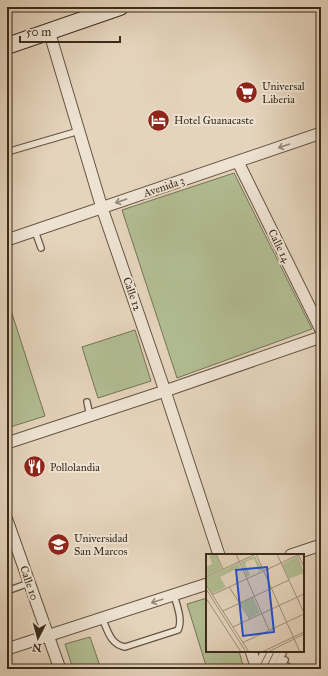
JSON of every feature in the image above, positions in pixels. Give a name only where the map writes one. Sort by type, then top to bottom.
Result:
[{"type":"street","points":[[7,46],[120,7]]},
{"type":"street","name":"Calle 12","points":[[50,31],[102,208],[165,391],[219,554]]},
{"type":"street","name":"Avenida 3","points":[[7,240],[321,133]]},
{"type":"street","name":"Calle 14","points":[[238,162],[321,330]]},
{"type":"street","points":[[7,443],[165,391],[321,337]]},
{"type":"street","name":"Calle 10","points":[[7,520],[10,540],[29,583],[60,669]]},
{"type":"street","points":[[294,554],[321,544]]},
{"type":"street","points":[[7,649],[206,584]]},
{"type":"lane","points":[[7,152],[80,131]]},
{"type":"lane","points":[[35,230],[41,248]]},
{"type":"lane","points":[[87,402],[90,416]]},
{"type":"lane","points":[[7,591],[29,583]]},
{"type":"lane","points":[[102,618],[112,641],[125,647],[178,630],[180,621],[174,595]]},
{"type":"lane","points":[[255,658],[269,652]]},
{"type":"lane","points":[[269,669],[281,652]]},
{"type":"lane","points":[[275,669],[281,652]]},
{"type":"lane","points":[[280,669],[286,665]]},
{"type":"green space","points":[[234,173],[312,329],[177,378],[122,210]]},
{"type":"green space","points":[[7,298],[45,416],[7,428]]},
{"type":"green space","points":[[135,330],[151,381],[98,398],[82,347]]},
{"type":"green space","points":[[206,598],[206,652],[239,652],[244,669],[207,669],[187,604]]},
{"type":"green space","points":[[90,637],[101,669],[73,669],[65,644]]},
{"type":"place","name":"Universal Liberia","points":[[247,92]]},
{"type":"place","name":"Hotel Guanacaste","points":[[159,120]]},
{"type":"place","name":"Pollolandia","points":[[34,467]]},
{"type":"place","name":"Universidad San Marcos","points":[[59,544]]}]
